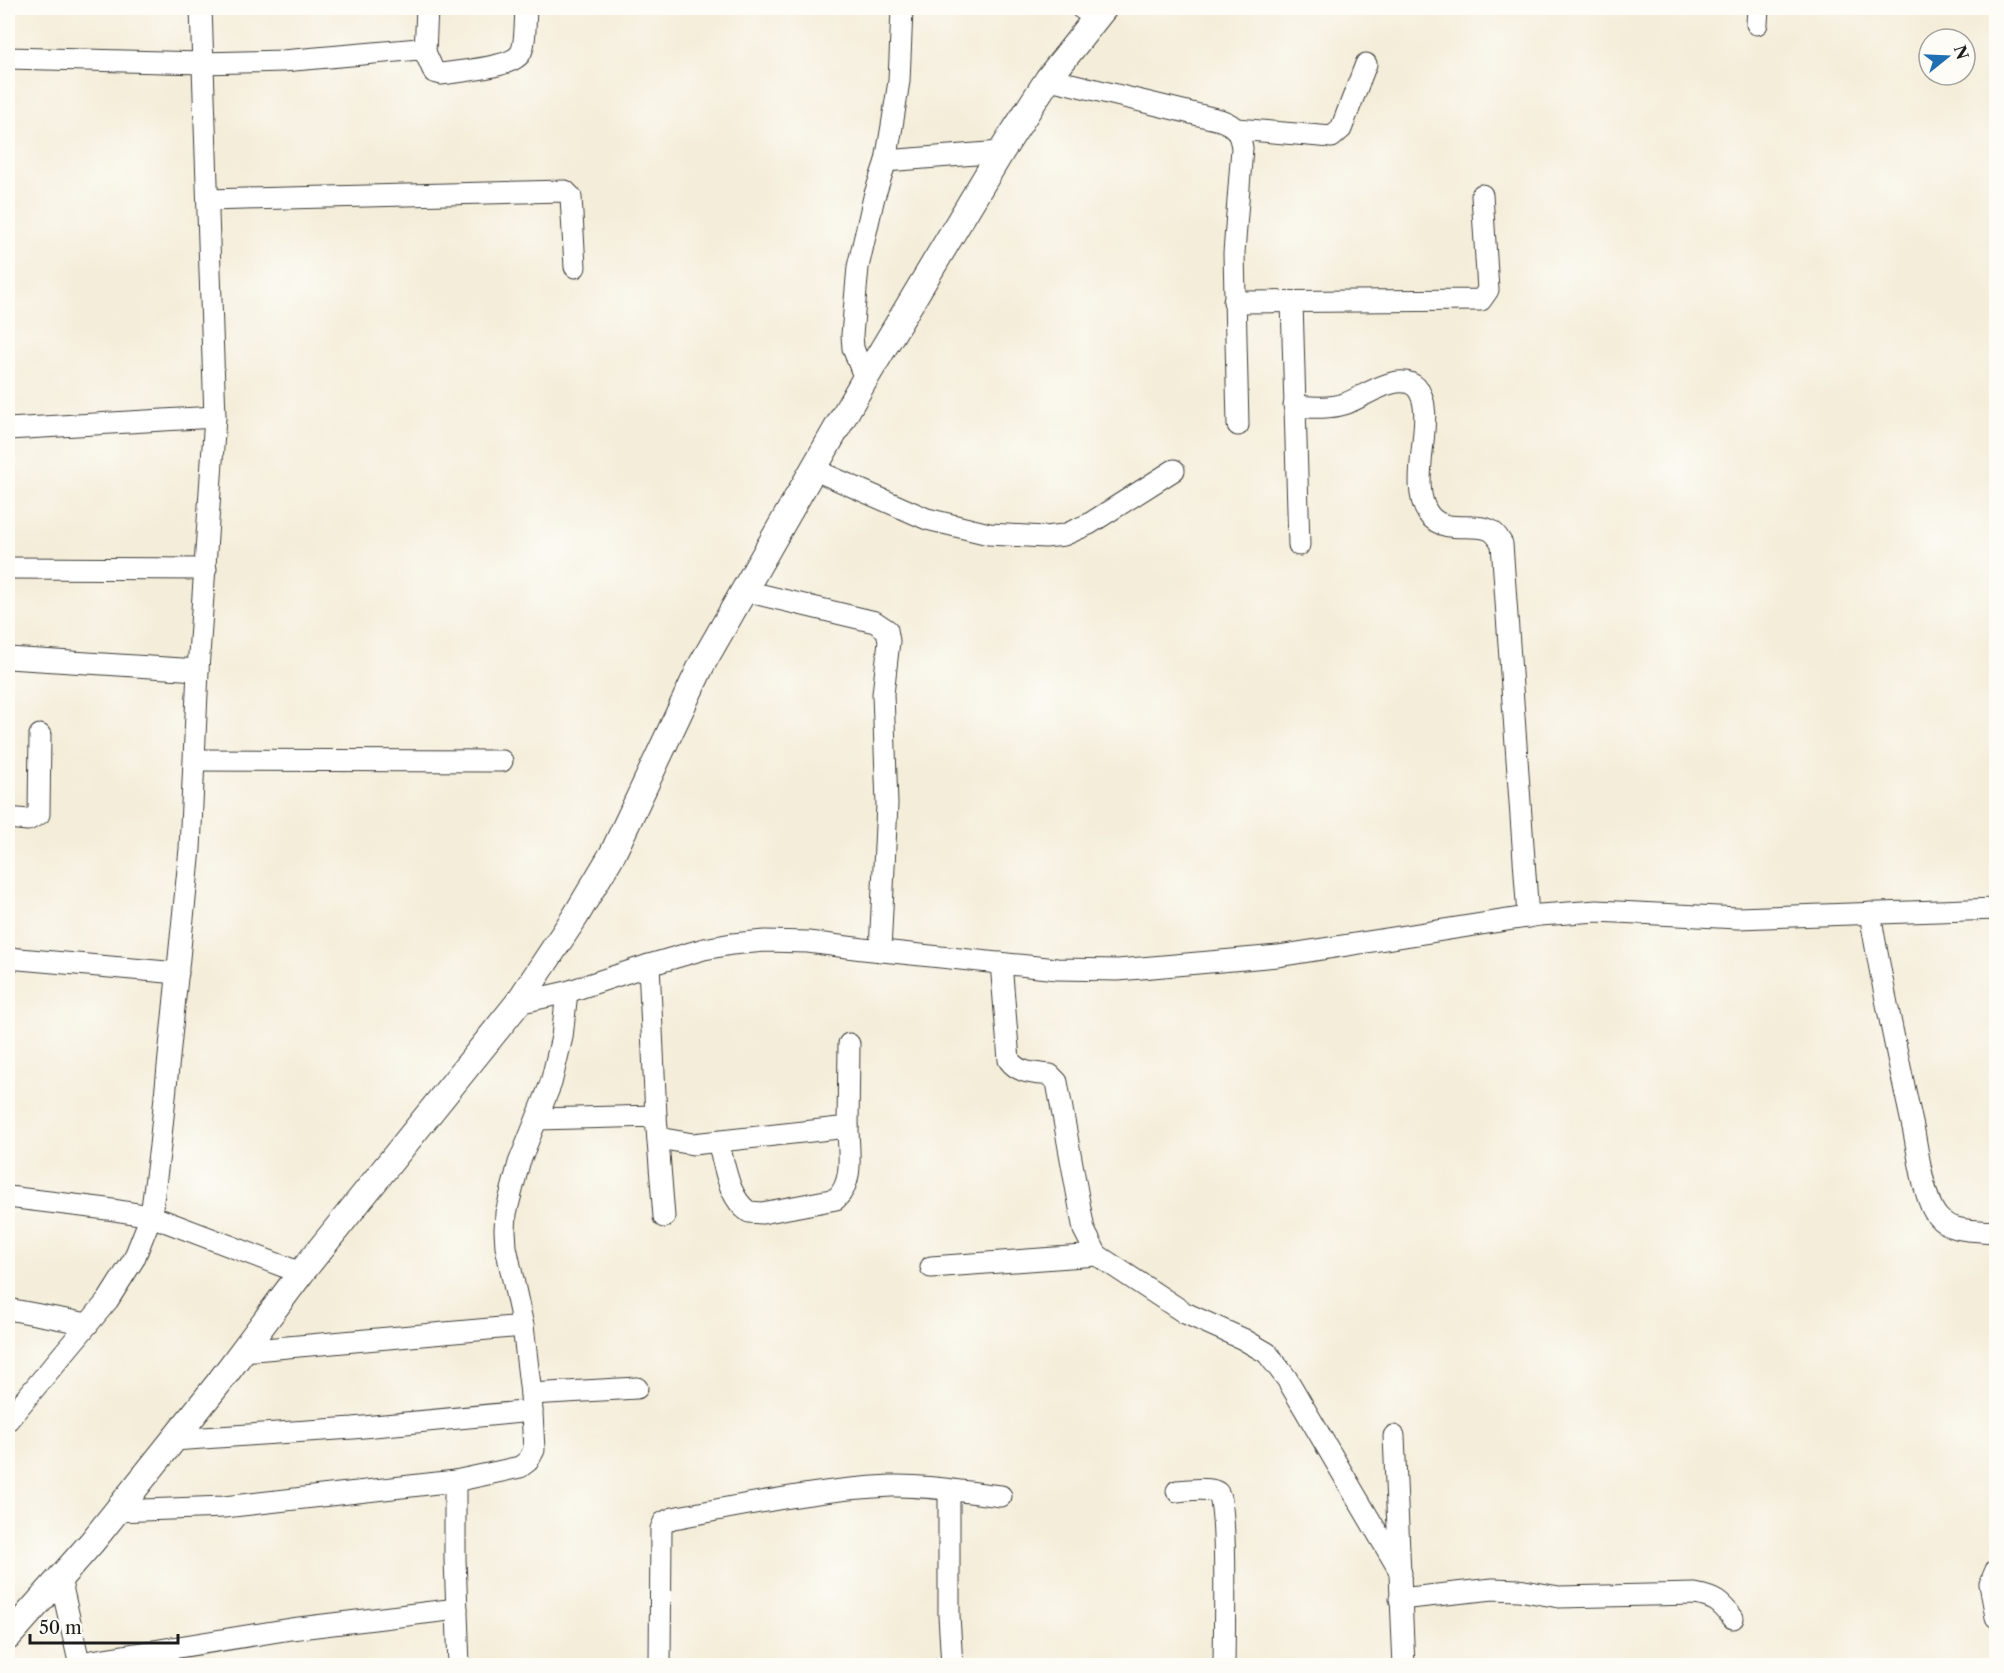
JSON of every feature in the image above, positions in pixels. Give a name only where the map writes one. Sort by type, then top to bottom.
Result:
[{"type":"street","points":[[8,1420],[108,1300],[134,1259],[151,1216],[190,849],[198,670],[215,417],[201,8]]},
{"type":"street","points":[[427,8],[425,52],[434,72],[442,74],[498,65],[514,59],[523,47],[526,8]]},
{"type":"street","points":[[865,379],[852,348],[858,267],[874,197],[886,161],[898,81],[902,10]]},
{"type":"street","points":[[8,1637],[116,1511],[243,1351],[301,1273],[518,1003],[575,917],[613,853],[702,664],[865,379],[1001,152],[1094,11]]},
{"type":"street","points":[[8,58],[202,63],[283,62],[419,49],[425,52]]},
{"type":"street","points":[[1237,129],[1332,137],[1341,129],[1366,64]]},
{"type":"street","points":[[1050,79],[1220,120],[1230,123],[1237,129],[1242,148],[1234,253],[1238,425]]},
{"type":"street","points":[[886,161],[1001,152]]},
{"type":"street","points":[[208,200],[565,191],[571,196],[575,267]]},
{"type":"street","points":[[1234,302],[1481,300],[1488,290],[1482,195]]},
{"type":"street","points":[[1292,302],[1299,545]]},
{"type":"street","points":[[1294,406],[1329,407],[1346,403],[1371,390],[1395,382],[1408,382],[1416,387],[1422,398],[1424,413],[1420,488],[1423,503],[1429,515],[1444,525],[1491,530],[1502,544],[1528,917]]},
{"type":"street","points":[[8,429],[215,417]]},
{"type":"street","points":[[815,470],[927,519],[989,534],[1045,537],[1064,535],[1089,524],[1173,470]]},
{"type":"street","points":[[8,568],[206,569]]},
{"type":"street","points":[[745,591],[875,622],[887,630],[889,640],[883,694],[887,804],[880,951]]},
{"type":"street","points":[[8,658],[198,670]]},
{"type":"street","points":[[8,818],[28,820],[39,814],[40,735]]},
{"type":"street","points":[[195,760],[502,761]]},
{"type":"street","points":[[518,1003],[567,992],[704,949],[765,941],[808,942],[1057,969],[1118,970],[1278,956],[1528,917],[1597,911],[1738,918],[1996,909]]},
{"type":"street","points":[[1870,913],[1882,982],[1930,1203],[1936,1215],[1946,1225],[1996,1232]]},
{"type":"street","points":[[8,958],[178,974]]},
{"type":"street","points":[[1001,963],[1009,1060],[1022,1071],[1054,1077],[1084,1230],[1097,1255],[1185,1313],[1268,1353],[1287,1379],[1401,1573]]},
{"type":"street","points":[[649,965],[656,1116],[664,1217]]},
{"type":"street","points":[[116,1511],[224,1507],[455,1481],[520,1467],[528,1461],[534,1450],[532,1402],[523,1326],[506,1247],[506,1213],[519,1163],[551,1083],[562,1037],[567,992]]},
{"type":"street","points":[[718,1142],[732,1190],[737,1200],[749,1212],[762,1213],[836,1199],[842,1193],[848,1180],[849,1044]]},
{"type":"street","points":[[537,1119],[656,1116]]},
{"type":"street","points":[[658,1138],[693,1143],[718,1142],[848,1127]]},
{"type":"street","points":[[8,1197],[151,1216],[301,1273]]},
{"type":"street","points":[[931,1267],[1097,1255]]},
{"type":"street","points":[[8,1309],[88,1324]]},
{"type":"street","points":[[243,1351],[523,1326]]},
{"type":"street","points":[[173,1440],[353,1428],[637,1388]]},
{"type":"street","points":[[1394,1436],[1404,1665]]},
{"type":"street","points":[[455,1481],[459,1665]]},
{"type":"street","points":[[660,1665],[661,1529],[664,1522],[674,1518],[844,1491],[892,1486],[1001,1496]]},
{"type":"street","points":[[1177,1491],[1212,1490],[1222,1499],[1224,1665]]},
{"type":"street","points":[[949,1491],[949,1615],[952,1665]]},
{"type":"street","points":[[1996,1570],[1990,1584],[1996,1617]]},
{"type":"street","points":[[60,1578],[79,1664],[291,1629],[458,1609]]},
{"type":"street","points":[[1400,1599],[1493,1589],[1518,1590],[1559,1597],[1695,1594],[1721,1602],[1733,1618]]}]
